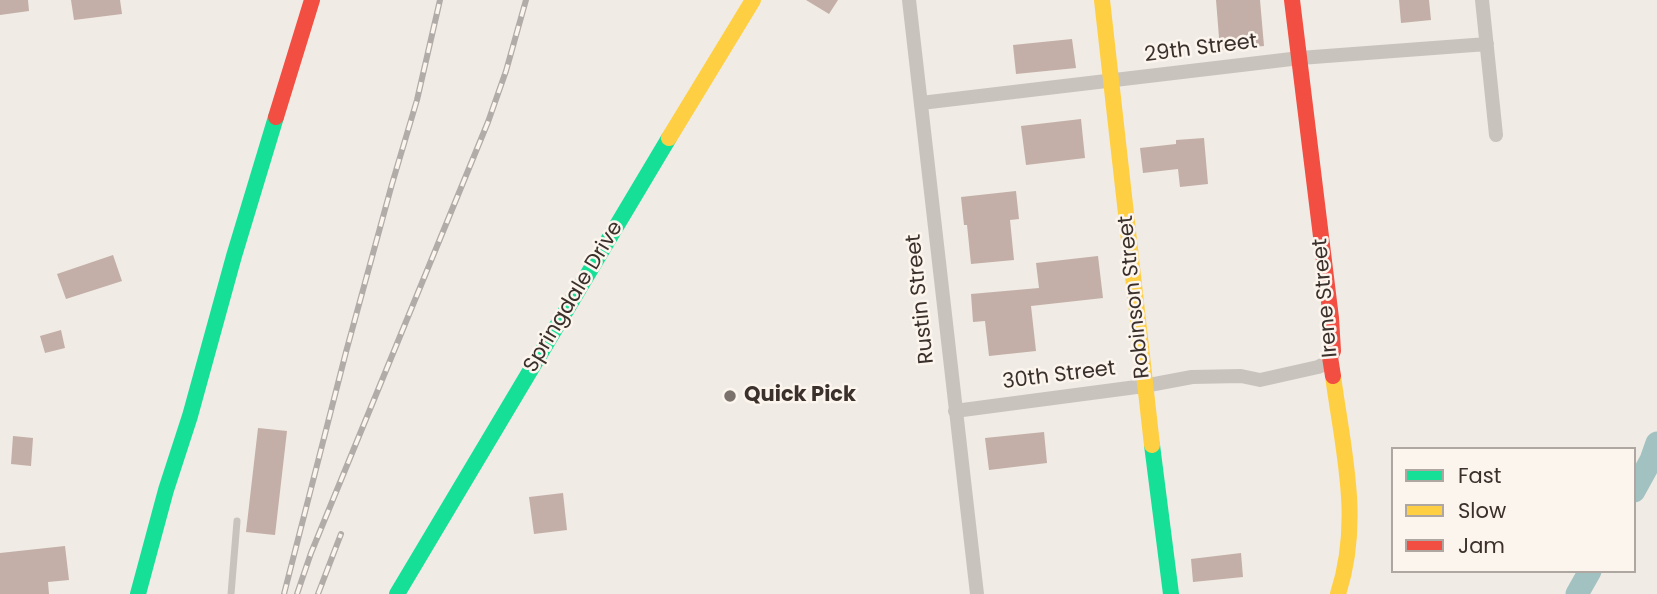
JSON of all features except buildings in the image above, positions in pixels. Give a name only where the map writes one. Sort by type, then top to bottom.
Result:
[{"type":"street","points":[[138,594],[234,256],[312,0]]},
{"type":"street","name":"Springdale Drive","points":[[397,594],[753,0]]},
{"type":"street","name":"Rustin Street","points":[[909,0],[977,594]]},
{"type":"street","name":"Robinson Street","points":[[1102,0],[1144,386],[1171,594]]},
{"type":"street","name":"Irene Street","points":[[1292,0],[1331,318],[1333,351],[1330,357],[1348,480],[1349,554],[1345,578],[1338,594]]},
{"type":"street","points":[[1482,0],[1496,135]]},
{"type":"street","name":"29th Street","points":[[921,103],[1300,58],[1487,44]]},
{"type":"street","name":"30th Street","points":[[955,411],[1192,377],[1241,376],[1260,380],[1318,367],[1327,363],[1330,357]]},
{"type":"lane","points":[[231,594],[237,521]]},
{"type":"waterway","points":[[1636,487],[1657,443]]},
{"type":"waterway","points":[[1577,594],[1589,573]]},
{"type":"railway","points":[[284,594],[346,352],[417,100],[440,0]]},
{"type":"railway","points":[[297,594],[311,553],[488,122],[526,0]]},
{"type":"railway","points":[[318,594],[341,534]]},
{"type":"traffic: fast","points":[[138,594],[276,117]]},
{"type":"traffic: fast","points":[[397,594],[669,138]]},
{"type":"traffic: fast","points":[[1152,445],[1171,594]]},
{"type":"traffic: slow","points":[[669,138],[753,0]]},
{"type":"traffic: slow","points":[[1102,0],[1152,445]]},
{"type":"traffic: slow","points":[[1333,376],[1350,512],[1349,539],[1338,594]]},
{"type":"traffic: jam","points":[[276,117],[312,0]]},
{"type":"traffic: jam","points":[[1292,0],[1331,318],[1333,351],[1330,357],[1333,376]]},
{"type":"place","name":"Quick Pick","points":[[730,396]]}]
